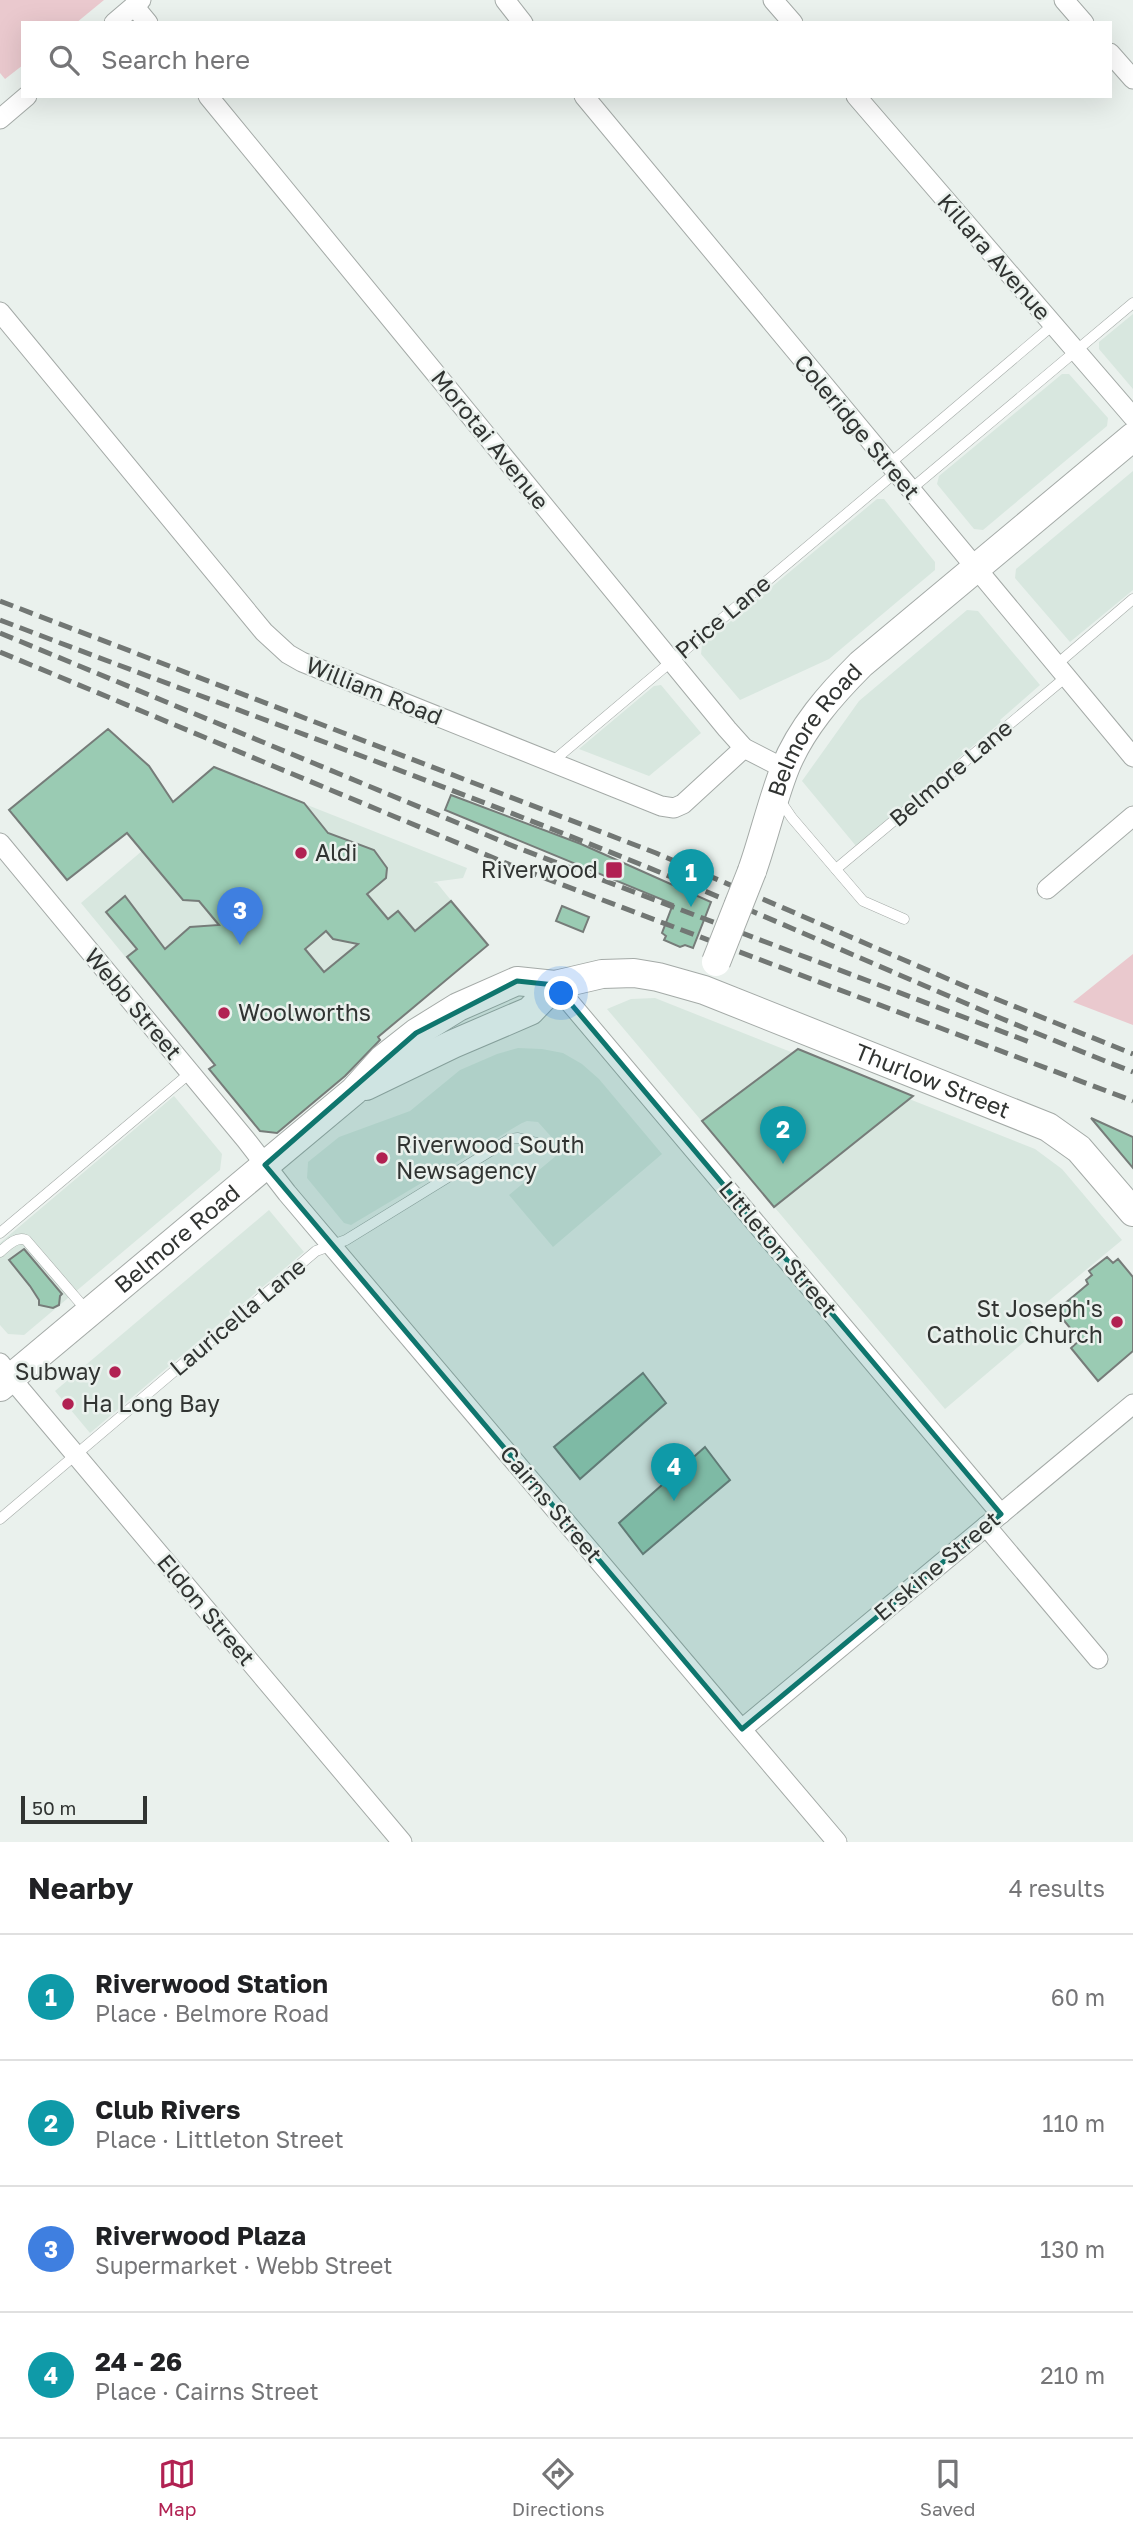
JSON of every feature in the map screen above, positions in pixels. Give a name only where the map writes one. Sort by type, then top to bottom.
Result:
[{"type":"main road","name":"Belmore Road","points":[[4,1376],[88,1313],[354,1091],[383,1059],[416,1033],[458,1007],[517,981],[555,985],[603,974],[634,973],[704,990],[752,871],[781,783],[806,729],[843,681],[1133,437]]},
{"type":"main road","name":"Thurlow Street","points":[[704,990],[1048,1127],[1079,1149],[1133,1212]]},
{"type":"street","points":[[505,0],[521,21]]},
{"type":"street","points":[[773,0],[791,21]]},
{"type":"street","points":[[1064,0],[1082,21]]},
{"type":"street","points":[[116,21],[137,3],[147,21]]},
{"type":"street","points":[[1112,55],[1133,79]]},
{"type":"street","points":[[0,119],[25,98]]},
{"type":"street","name":"Morotai Avenue","points":[[210,98],[671,661],[744,748],[781,783]]},
{"type":"street","name":"Coleridge Street","points":[[586,98],[891,469],[1133,757]]},
{"type":"street","name":"Killara Avenue","points":[[858,98],[1133,417]]},
{"type":"street","name":"William Road","points":[[0,313],[264,632],[288,654],[302,662],[661,806],[674,808],[682,804],[744,748]]},
{"type":"street","points":[[1048,889],[1133,816]]},
{"type":"street","name":"Webb Street","points":[[0,843],[265,1165]]},
{"type":"street","name":"Littleton Street","points":[[555,985],[993,1520],[1098,1659]]},
{"type":"street","name":"Cairns Street","points":[[265,1165],[837,1842]]},
{"type":"street","name":"Eldon Street","points":[[4,1376],[75,1455],[402,1842]]},
{"type":"street","name":"Erskine Street","points":[[742,1729],[1133,1404]]},
{"type":"lane","points":[[910,491],[1133,303]]},
{"type":"lane","name":"Price Lane","points":[[552,762],[671,661],[1053,325]]},
{"type":"lane","name":"Belmore Lane","points":[[836,869],[1061,671],[1133,599]]},
{"type":"lane","points":[[781,783],[792,818],[863,901],[904,919]]},
{"type":"lane","points":[[0,1233],[190,1073]]},
{"type":"lane","name":"Lauricella Lane","points":[[0,1519],[316,1251],[346,1240],[510,1139],[518,1138],[537,1143]]},
{"type":"lane","points":[[0,1252],[15,1240],[26,1240],[88,1313]]},
{"type":"highlighted area","points":[[517,981],[555,985],[1001,1514],[742,1729],[265,1165],[416,1033]]},
{"type":"shaded area","points":[[0,0],[104,0],[78,21],[21,21],[21,67],[5,79],[0,73]]},
{"type":"shaded area","points":[[1133,314],[1133,389],[1099,349],[1099,342]]},
{"type":"shaded area","points":[[1062,374],[1069,374],[1108,418],[1107,426],[983,530],[974,529],[937,484],[939,476]]},
{"type":"shaded area","points":[[1133,471],[1133,590],[1070,642],[1015,578],[1016,569]]},
{"type":"shaded area","points":[[877,499],[884,499],[935,562],[935,570],[829,659],[740,700],[701,654],[702,645]]},
{"type":"shaded area","points":[[967,610],[978,611],[1040,685],[1000,720],[1001,722],[856,846],[802,781],[859,701]]},
{"type":"shaded area","points":[[661,685],[701,733],[649,776],[579,749],[654,686]]},
{"type":"shaded area","points":[[231,775],[467,868],[463,878],[433,882],[437,883],[483,940],[263,1124],[81,903]]},
{"type":"shaded area","points":[[1133,954],[1133,1025],[1073,1002]]},
{"type":"shaded area","points":[[655,998],[1035,1149],[1062,1169],[1122,1240],[1028,1318],[1038,1330],[945,1409],[607,1009],[631,999]]},
{"type":"shaded area","points":[[518,1048],[563,1053],[582,1064],[599,1079],[662,1154],[553,1247],[509,1195],[563,1150],[538,1122],[522,1123],[351,1225],[344,1223],[307,1178],[308,1162],[339,1137],[410,1111],[460,1070]]},
{"type":"shaded area","points":[[174,1096],[222,1154],[220,1170],[24,1335],[8,1334],[0,1325],[0,1243]]},
{"type":"shaded area","points":[[269,1210],[304,1252],[90,1433],[55,1391]]},
{"type":"building","points":[[108,729],[149,766],[173,802],[214,767],[304,803],[328,833],[374,850],[387,868],[386,878],[367,894],[388,919],[398,911],[415,931],[451,901],[488,945],[378,1037],[380,1040],[345,1076],[277,1133],[260,1131],[209,1069],[215,1065],[127,957],[137,949],[106,912],[125,896],[165,949],[190,927],[219,925],[199,901],[183,900],[127,833],[67,880],[9,810]],"holes":[[[326,931],[333,939],[358,944],[324,972],[305,949]]]},
{"type":"building","points":[[451,795],[581,844],[711,902],[693,948],[685,945],[680,947],[664,940],[666,936],[662,933],[673,904],[445,810]]},
{"type":"building","points":[[562,906],[589,917],[583,932],[556,921]]},
{"type":"building","points":[[798,1049],[913,1096],[774,1207],[702,1121]]},
{"type":"building","points":[[1091,1118],[1133,1137],[1133,1168]]},
{"type":"building","points":[[24,1249],[62,1294],[59,1305],[53,1308],[39,1305],[39,1300],[30,1286],[9,1260]]},
{"type":"building","points":[[1107,1257],[1113,1263],[1118,1259],[1133,1277],[1133,1351],[1098,1381],[1071,1348],[1080,1340],[1056,1311],[1088,1284],[1086,1280],[1092,1275],[1089,1271]]},
{"type":"building","points":[[643,1373],[666,1403],[580,1479],[554,1447]]},
{"type":"building","points":[[705,1447],[730,1480],[643,1554],[619,1523]]},
{"type":"railway","points":[[0,601],[656,853],[969,988],[1133,1054]]},
{"type":"railway","points":[[0,620],[567,835],[1133,1072]]},
{"type":"railway","points":[[0,633],[518,848],[1032,1043]]},
{"type":"railway","points":[[0,652],[513,866],[1133,1101]]},
{"type":"place","name":"Aldi","points":[[301,853]]},
{"type":"place","name":"Riverwood","points":[[614,870]]},
{"type":"place","name":"Riverwood Station","points":[[691,907]]},
{"type":"place","name":"Riverwood Plaza","points":[[240,945]]},
{"type":"place","name":"Woolworths","points":[[224,1013]]},
{"type":"place","name":"Riverwood South Newsagency","points":[[382,1158]]},
{"type":"place","name":"Club Rivers","points":[[783,1164]]},
{"type":"place","name":"St Joseph's Catholic Church","points":[[1117,1322]]},
{"type":"place","name":"Subway","points":[[115,1372]]},
{"type":"place","name":"Ha Long Bay","points":[[68,1404]]},
{"type":"place","name":"24 - 26","points":[[674,1501]]}]
